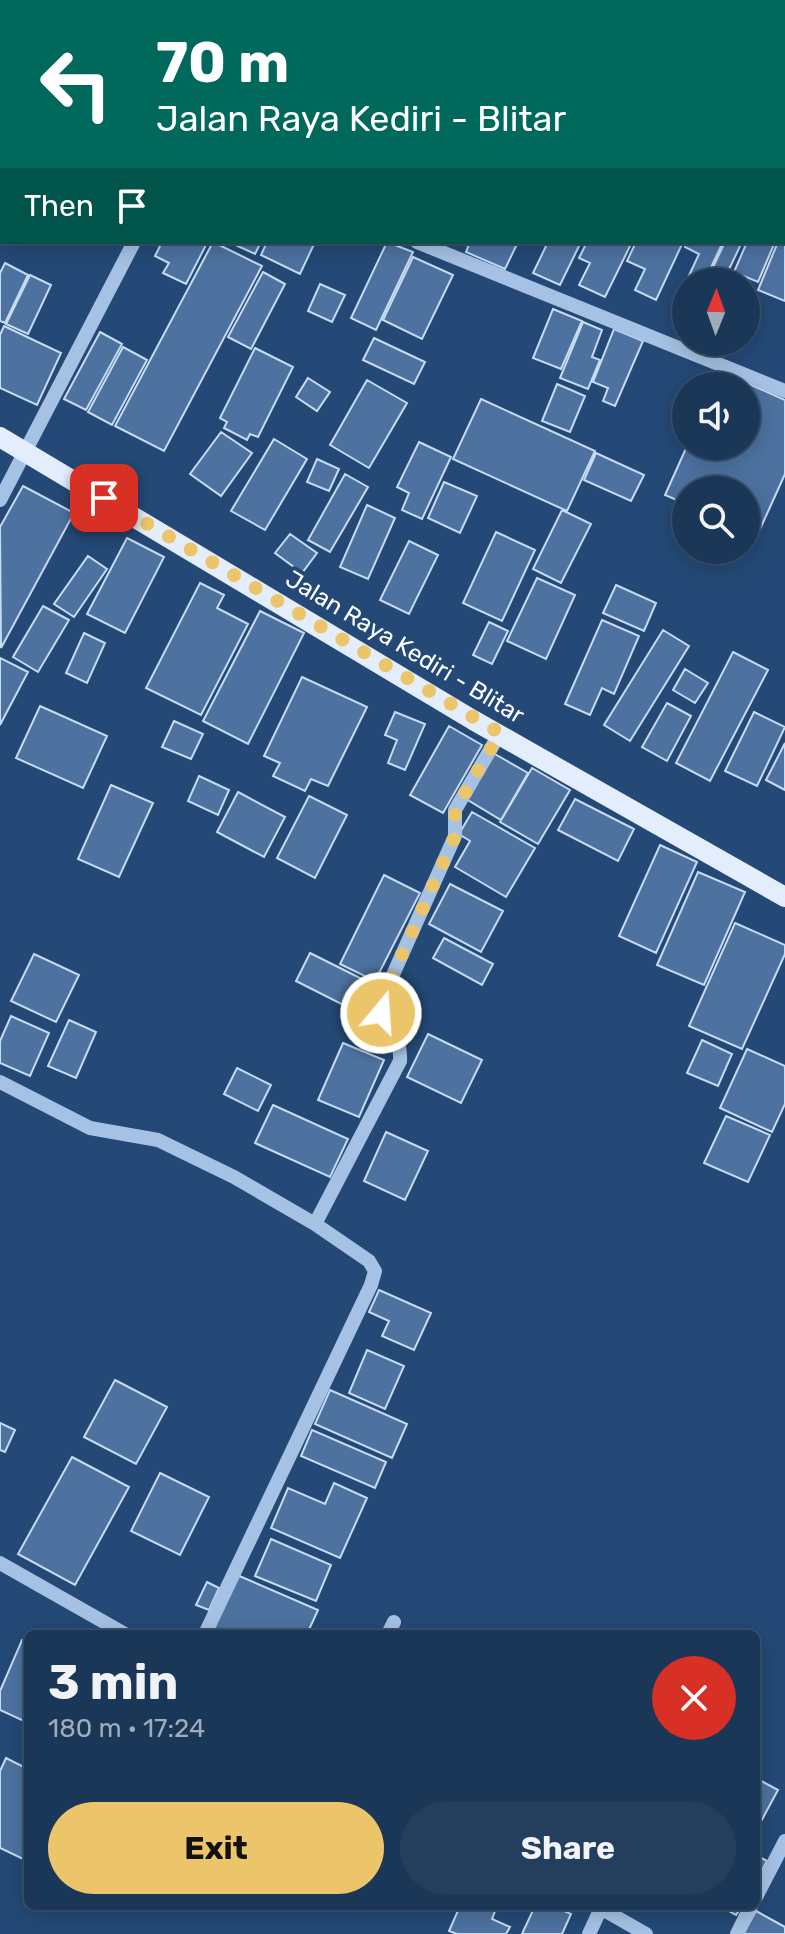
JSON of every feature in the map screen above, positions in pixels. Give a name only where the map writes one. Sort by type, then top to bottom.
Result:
[{"type":"main road","name":"Jalan Raya Kediri - Blitar","points":[[0,437],[500,733],[785,897]]},
{"type":"street","points":[[0,500],[133,244]]},
{"type":"street","points":[[422,244],[785,391]]},
{"type":"street","points":[[315,1224],[400,1061],[401,1046],[381,1013],[383,997],[455,836],[455,810],[500,733]]},
{"type":"street","points":[[0,1082],[90,1128],[158,1140],[234,1177],[315,1224],[369,1261],[375,1271],[207,1630]]},
{"type":"street","points":[[0,1563],[118,1630]]},
{"type":"street","points":[[760,1889],[785,1841]]},
{"type":"street","points":[[589,1934],[598,1910]]},
{"type":"street","points":[[604,1910],[646,1934]]},
{"type":"street","points":[[737,1934],[749,1910]]},
{"type":"building","points":[[161,244],[206,244],[186,284],[163,273],[169,263],[155,256]]},
{"type":"building","points":[[212,244],[262,266],[164,451],[115,426]]},
{"type":"building","points":[[233,244],[260,244],[255,254]]},
{"type":"building","points":[[266,244],[314,244],[300,274],[261,255]]},
{"type":"building","points":[[386,244],[413,252],[376,330],[351,318]]},
{"type":"building","points":[[469,244],[517,244],[505,269],[466,252]]},
{"type":"building","points":[[547,244],[580,244],[560,285],[533,273]]},
{"type":"building","points":[[586,244],[631,244],[605,297],[579,285],[590,263],[579,258]]},
{"type":"building","points":[[635,244],[682,244],[656,300],[635,290],[645,269],[627,261]]},
{"type":"building","points":[[687,244],[722,244],[711,268],[692,268],[699,254],[685,247]]},
{"type":"building","points":[[724,244],[741,244],[730,268],[713,268]]},
{"type":"building","points":[[746,244],[774,244],[760,277],[760,268],[736,268]]},
{"type":"building","points":[[777,244],[785,244],[785,301],[760,291]]},
{"type":"building","points":[[413,257],[453,275],[422,339],[383,320]]},
{"type":"building","points":[[5,263],[28,275],[5,323],[0,321],[0,273]]},
{"type":"building","points":[[263,272],[285,284],[251,349],[228,337]]},
{"type":"building","points":[[30,275],[51,285],[28,334],[6,324]]},
{"type":"building","points":[[320,284],[345,295],[332,322],[308,311]]},
{"type":"building","points":[[553,309],[582,321],[561,369],[533,358]]},
{"type":"building","points":[[583,322],[602,330],[592,357],[600,360],[588,389],[560,378]]},
{"type":"building","points":[[4,326],[61,353],[37,405],[0,388],[0,335]]},
{"type":"building","points":[[614,329],[643,341],[615,406],[603,401],[608,388],[593,382]]},
{"type":"building","points":[[100,332],[122,344],[86,410],[64,399]]},
{"type":"building","points":[[374,338],[425,362],[414,384],[363,360]]},
{"type":"building","points":[[123,347],[147,360],[112,425],[88,412]]},
{"type":"building","points":[[255,348],[293,367],[258,437],[250,434],[247,440],[224,428],[227,422],[220,418]]},
{"type":"building","points":[[308,378],[330,392],[317,411],[296,397]]},
{"type":"building","points":[[367,380],[407,403],[369,468],[330,445]]},
{"type":"building","points":[[557,384],[585,396],[570,432],[542,421]]},
{"type":"building","points":[[760,389],[785,400],[785,474],[760,529],[760,476],[674,476],[681,460],[760,460]]},
{"type":"building","points":[[481,399],[595,451],[567,511],[453,459]]},
{"type":"building","points":[[221,432],[252,453],[221,496],[190,474]]},
{"type":"building","points":[[274,439],[307,459],[265,530],[231,511]]},
{"type":"building","points":[[419,442],[451,457],[422,519],[402,510],[409,493],[397,487]]},
{"type":"building","points":[[596,453],[644,475],[631,501],[584,480]]},
{"type":"building","points":[[317,459],[339,469],[329,491],[307,482]]},
{"type":"building","points":[[345,474],[368,487],[330,552],[308,540]]},
{"type":"building","points":[[672,479],[672,498],[665,495]]},
{"type":"building","points":[[444,482],[477,496],[460,533],[428,518]]},
{"type":"building","points":[[23,486],[74,513],[1,648],[0,527]]},
{"type":"building","points":[[367,505],[395,518],[368,579],[340,567]]},
{"type":"building","points":[[562,510],[591,524],[561,583],[533,569]]},
{"type":"building","points":[[496,532],[535,550],[502,621],[463,603]]},
{"type":"building","points":[[290,534],[317,553],[302,573],[275,553]]},
{"type":"building","points":[[127,538],[164,557],[125,633],[87,614]]},
{"type":"building","points":[[409,541],[438,555],[409,614],[380,600]]},
{"type":"building","points":[[88,556],[107,569],[74,617],[54,604]]},
{"type":"building","points":[[537,578],[575,595],[546,659],[507,641]]},
{"type":"building","points":[[200,583],[224,595],[217,608],[248,624],[201,715],[146,688]]},
{"type":"building","points":[[616,585],[656,603],[644,631],[603,613]]},
{"type":"building","points":[[43,606],[69,620],[38,672],[13,657]]},
{"type":"building","points":[[260,611],[304,633],[248,744],[203,721]]},
{"type":"building","points":[[602,620],[639,636],[614,694],[602,688],[590,715],[565,704]]},
{"type":"building","points":[[489,622],[508,631],[492,664],[473,655]]},
{"type":"building","points":[[663,630],[689,646],[630,741],[604,725]]},
{"type":"building","points":[[84,633],[105,643],[87,683],[66,673]]},
{"type":"building","points":[[733,652],[768,670],[710,781],[676,763]]},
{"type":"building","points":[[0,658],[28,672],[0,725]]},
{"type":"building","points":[[685,669],[708,683],[695,703],[673,690]]},
{"type":"building","points":[[302,677],[367,707],[328,786],[311,779],[305,791],[273,776],[280,763],[264,756]]},
{"type":"building","points":[[667,703],[691,716],[667,761],[642,747]]},
{"type":"building","points":[[40,706],[107,736],[83,788],[16,758]]},
{"type":"building","points":[[395,712],[425,724],[405,770],[388,763],[397,740],[385,735]]},
{"type":"building","points":[[754,712],[785,727],[757,786],[725,771]]},
{"type":"building","points":[[174,721],[203,734],[191,759],[162,747]]},
{"type":"building","points":[[449,726],[482,745],[443,813],[410,795]]},
{"type":"building","points":[[785,743],[785,790],[766,780]]},
{"type":"building","points":[[493,753],[528,773],[501,820],[466,799]]},
{"type":"building","points":[[532,768],[570,790],[538,844],[500,822]]},
{"type":"building","points":[[199,776],[229,790],[218,815],[188,801]]},
{"type":"building","points":[[111,785],[153,803],[119,877],[78,859]]},
{"type":"building","points":[[238,792],[285,817],[264,857],[217,832]]},
{"type":"building","points":[[309,796],[347,815],[315,878],[277,858]]},
{"type":"building","points":[[575,799],[634,829],[618,861],[558,830]]},
{"type":"building","points":[[472,812],[535,848],[506,897],[455,867],[470,841],[459,834]]},
{"type":"building","points":[[660,845],[697,862],[656,953],[619,936]]},
{"type":"building","points":[[698,872],[745,892],[704,985],[657,965]]},
{"type":"building","points":[[384,875],[420,893],[375,981],[340,964]]},
{"type":"building","points":[[450,884],[503,911],[481,952],[429,924]]},
{"type":"building","points":[[735,923],[785,945],[785,954],[742,1049],[689,1026]]},
{"type":"building","points":[[444,938],[493,964],[482,985],[433,958]]},
{"type":"building","points":[[310,953],[380,988],[365,1016],[296,981]]},
{"type":"building","points":[[34,954],[79,975],[56,1022],[11,1001]]},
{"type":"building","points":[[11,1016],[49,1033],[30,1076],[0,1063],[0,1041]]},
{"type":"building","points":[[69,1020],[96,1032],[76,1078],[48,1066]]},
{"type":"building","points":[[428,1034],[482,1060],[461,1103],[407,1077]]},
{"type":"building","points":[[702,1040],[732,1054],[718,1086],[687,1073]]},
{"type":"building","points":[[343,1043],[384,1060],[359,1117],[318,1100]]},
{"type":"building","points":[[747,1049],[785,1066],[785,1104],[772,1132],[720,1108]]},
{"type":"building","points":[[237,1068],[271,1085],[258,1111],[224,1094]]},
{"type":"building","points":[[273,1105],[348,1139],[330,1177],[255,1143]]},
{"type":"building","points":[[726,1116],[770,1135],[748,1182],[704,1163]]},
{"type":"building","points":[[386,1132],[428,1151],[405,1200],[364,1181]]},
{"type":"building","points":[[379,1290],[431,1313],[414,1350],[382,1336],[389,1321],[369,1312]]},
{"type":"building","points":[[367,1350],[404,1366],[385,1409],[349,1393]]},
{"type":"building","points":[[115,1380],[167,1407],[136,1464],[84,1437]]},
{"type":"building","points":[[330,1390],[407,1424],[392,1458],[315,1424]]},
{"type":"building","points":[[0,1423],[15,1430],[5,1452],[0,1450]]},
{"type":"building","points":[[312,1430],[386,1462],[375,1488],[301,1456]]},
{"type":"building","points":[[72,1457],[129,1487],[75,1585],[18,1554]]},
{"type":"building","points":[[160,1473],[209,1497],[180,1555],[131,1531]]},
{"type":"building","points":[[334,1483],[367,1498],[340,1558],[271,1528],[288,1488],[325,1504]]},
{"type":"building","points":[[271,1539],[331,1565],[316,1601],[255,1576]]},
{"type":"building","points":[[237,1575],[318,1610],[309,1630],[212,1630]]},
{"type":"building","points":[[207,1582],[219,1588],[209,1610],[196,1605]]},
{"type":"building","points":[[22,1640],[24,1721],[0,1710],[0,1691]]},
{"type":"building","points":[[6,1758],[24,1767],[23,1859],[0,1848],[0,1771]]},
{"type":"building","points":[[760,1780],[778,1790],[760,1823]]},
{"type":"building","points":[[760,1857],[767,1861],[760,1874]]},
{"type":"building","points":[[458,1910],[495,1910],[492,1919],[510,1927],[506,1934],[457,1934],[449,1931]]},
{"type":"building","points":[[533,1910],[562,1910],[571,1914],[562,1934],[522,1934]]},
{"type":"building","points":[[756,1911],[785,1927],[785,1934],[743,1934]]},
{"type":"route","points":[[104,498],[473,720],[500,733],[455,810],[455,836],[383,997],[381,1013]]}]
